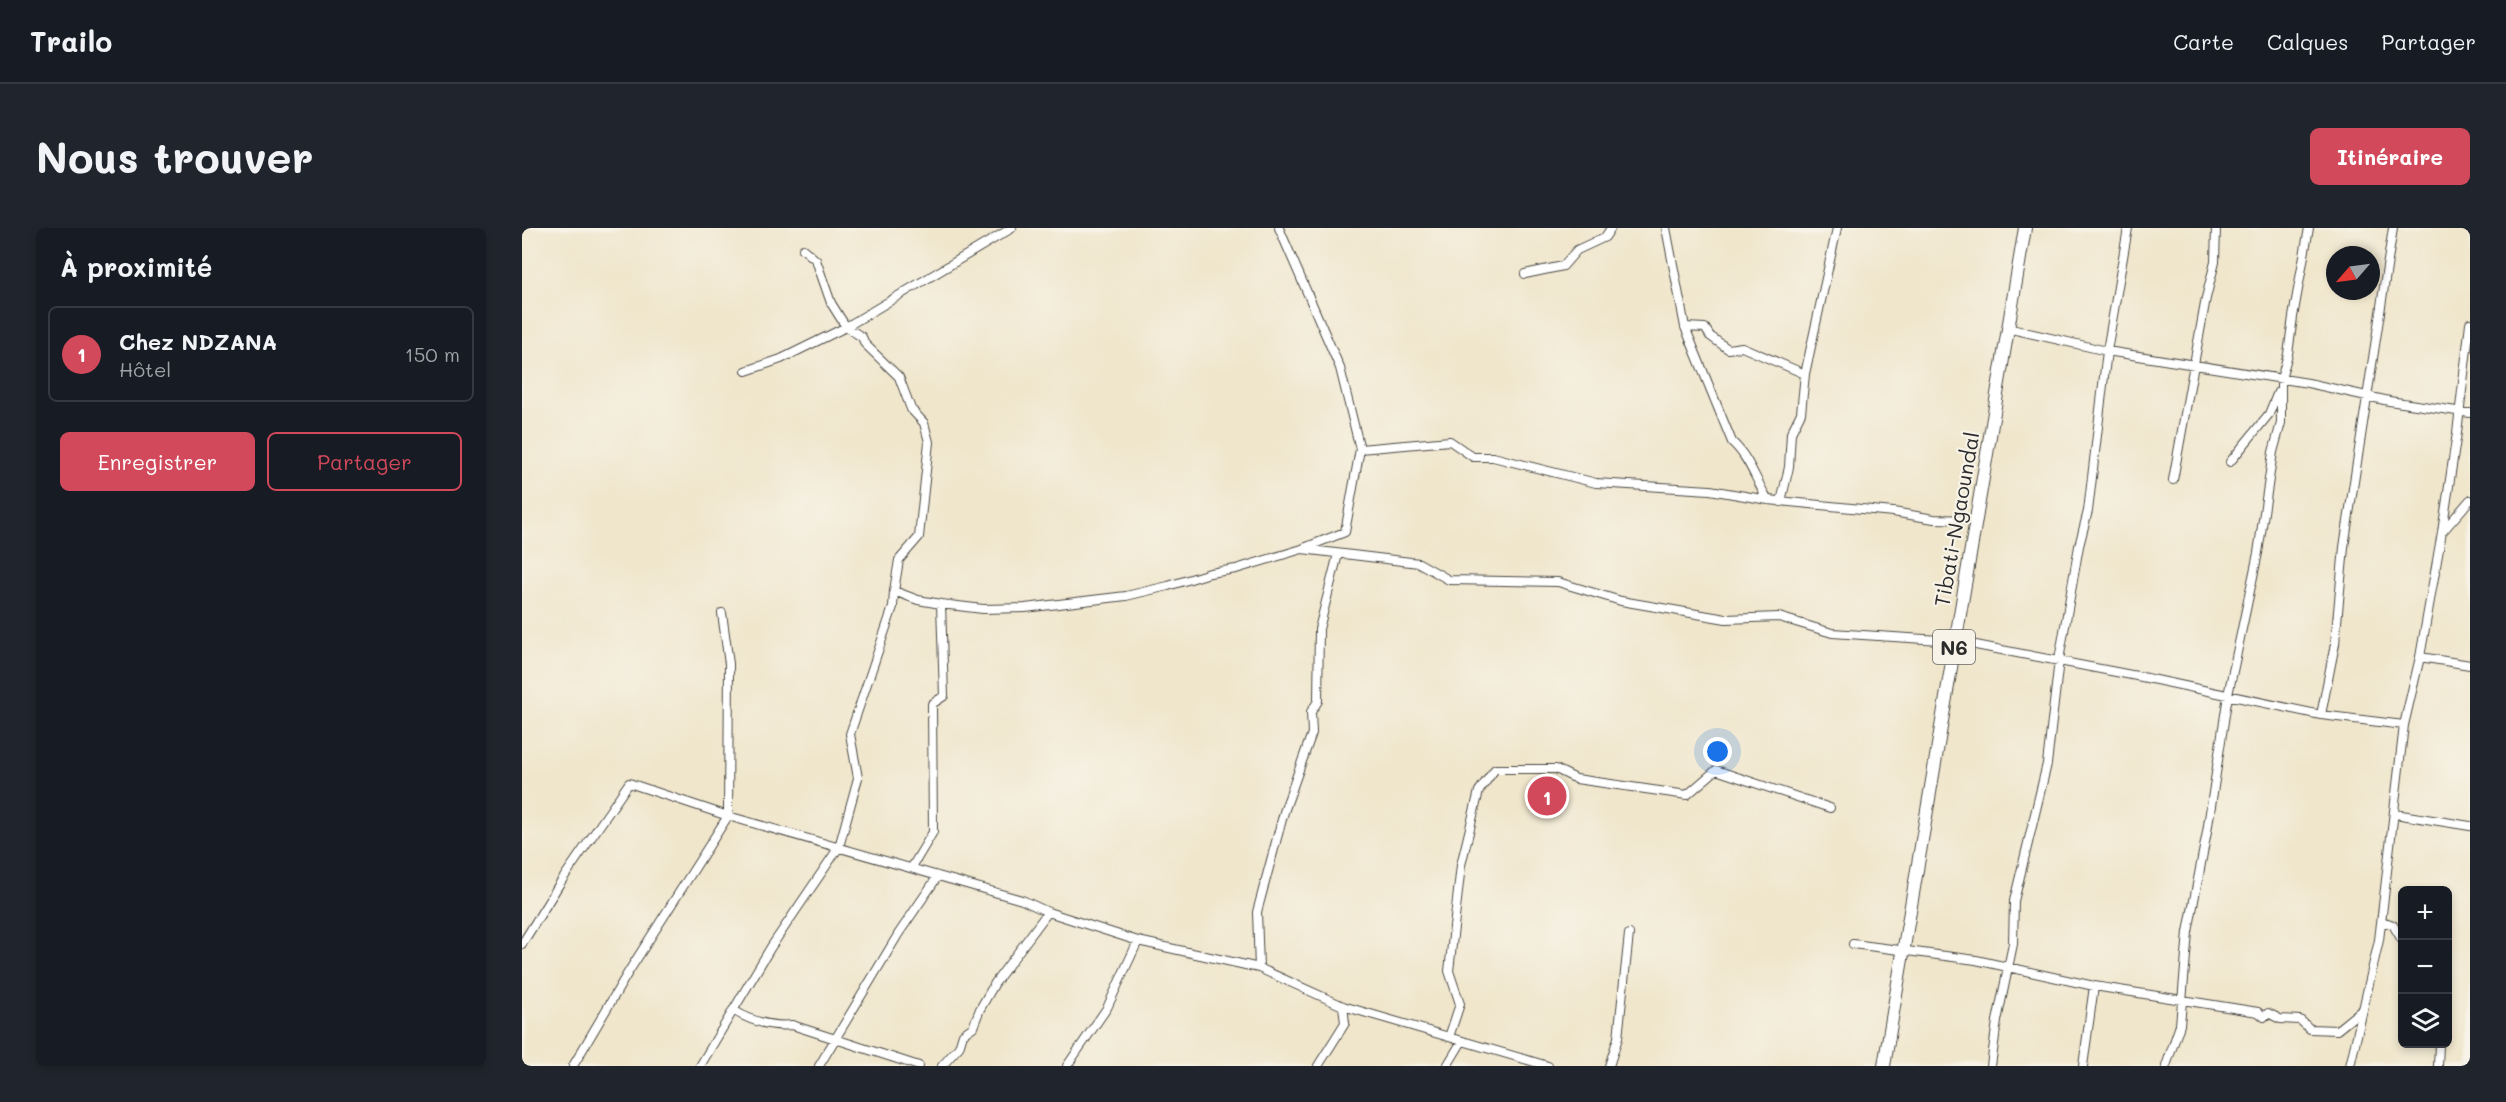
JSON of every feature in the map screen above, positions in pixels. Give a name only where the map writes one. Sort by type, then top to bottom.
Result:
[{"type":"highway","name":"Tibati-Ngaoundal","points":[[1884,1066],[2025,228]]},
{"type":"street","points":[[894,591],[918,600],[983,609],[1024,608],[1125,596],[1209,573],[1236,569],[1302,549],[1345,532],[1360,449],[1340,368],[1279,228]]},
{"type":"street","points":[[1525,274],[1563,266],[1577,250],[1605,237],[1611,228]]},
{"type":"street","points":[[1666,228],[1685,327],[1732,442],[1745,454],[1751,471],[1768,500]]},
{"type":"street","points":[[1781,502],[1789,467],[1791,433],[1801,413],[1805,374],[1837,228]]},
{"type":"street","points":[[1991,1066],[1997,1022],[2014,937],[2014,901],[2048,756],[2059,660],[2079,546],[2088,512],[2108,351],[2128,228]]},
{"type":"street","points":[[2173,480],[2206,298],[2215,262],[2216,228]]},
{"type":"street","points":[[2230,462],[2269,414],[2279,389],[2288,354],[2309,228]]},
{"type":"street","points":[[2321,715],[2335,644],[2344,547],[2393,228]]},
{"type":"street","points":[[746,371],[781,359],[846,327],[1007,229]]},
{"type":"street","points":[[700,1066],[771,947],[839,847],[858,778],[850,734],[872,672],[875,654],[893,607],[899,560],[919,537],[929,442],[924,423],[911,409],[899,377],[865,344],[862,337],[846,327],[831,303],[816,260],[803,249]]},
{"type":"street","points":[[2350,1066],[2376,958],[2382,921],[2404,725],[2420,657],[2442,532],[2470,323]]},
{"type":"street","points":[[1685,327],[1705,328],[1710,336],[1728,349],[1742,346],[1805,374]]},
{"type":"street","points":[[2007,328],[2108,351],[2330,387],[2389,401],[2470,413]]},
{"type":"street","points":[[2166,1066],[2180,1025],[2181,999],[2186,977],[2188,932],[2205,843],[2228,695],[2258,553],[2273,452],[2281,423],[2279,389]]},
{"type":"street","points":[[1360,449],[1450,441],[1473,457],[1493,458],[1596,483],[1710,490],[1781,502],[1893,512],[1934,519],[1975,520]]},
{"type":"street","points":[[2442,532],[2470,500]]},
{"type":"street","points":[[1302,549],[1419,562],[1449,580],[1558,582],[1621,601],[1726,619],[1779,617],[1832,633],[1955,641],[2059,660],[2321,715],[2404,725]]},
{"type":"street","points":[[1259,968],[1257,912],[1284,812],[1312,733],[1311,712],[1318,701],[1319,629],[1338,554]]},
{"type":"street","points":[[912,867],[933,832],[932,704],[944,696],[941,603]]},
{"type":"street","points":[[573,1066],[629,971],[728,816],[729,664],[722,613]]},
{"type":"street","points":[[2420,657],[2470,665]]},
{"type":"street","points":[[1449,1037],[1460,1004],[1449,971],[1461,865],[1479,791],[1495,769],[1556,769],[1576,779],[1687,795],[1716,770],[1830,808]]},
{"type":"street","points":[[522,944],[629,783],[728,816],[1022,900],[1048,912],[1138,941],[1259,968],[1343,1006],[1548,1066]]},
{"type":"street","points":[[2395,814],[2470,826]]},
{"type":"street","points":[[819,1066],[899,933],[939,876]]},
{"type":"street","points":[[942,1066],[959,1047],[963,1034],[973,1027],[994,983],[1048,912]]},
{"type":"street","points":[[2382,921],[2394,927],[2398,933]]},
{"type":"street","points":[[1609,1066],[1618,1038],[1629,934]]},
{"type":"street","points":[[1067,1066],[1107,1008],[1138,941]]},
{"type":"street","points":[[1852,944],[2009,966],[2094,986],[2258,1012],[2264,1017],[2268,1013],[2280,1019],[2300,1020],[2310,1029],[2337,1030],[2363,1009]]},
{"type":"street","points":[[2083,1066],[2094,986]]},
{"type":"street","points":[[1318,1066],[1345,1023],[1343,1006]]},
{"type":"street","points":[[733,1011],[750,1021],[778,1026],[792,1025],[919,1066]]},
{"type":"street","points":[[1447,1066],[1462,1041]]},
{"type":"street","points":[[2438,1066],[2439,1048]]},
{"type":"place","name":"Chez NDZANA","points":[[1547,796]]}]
